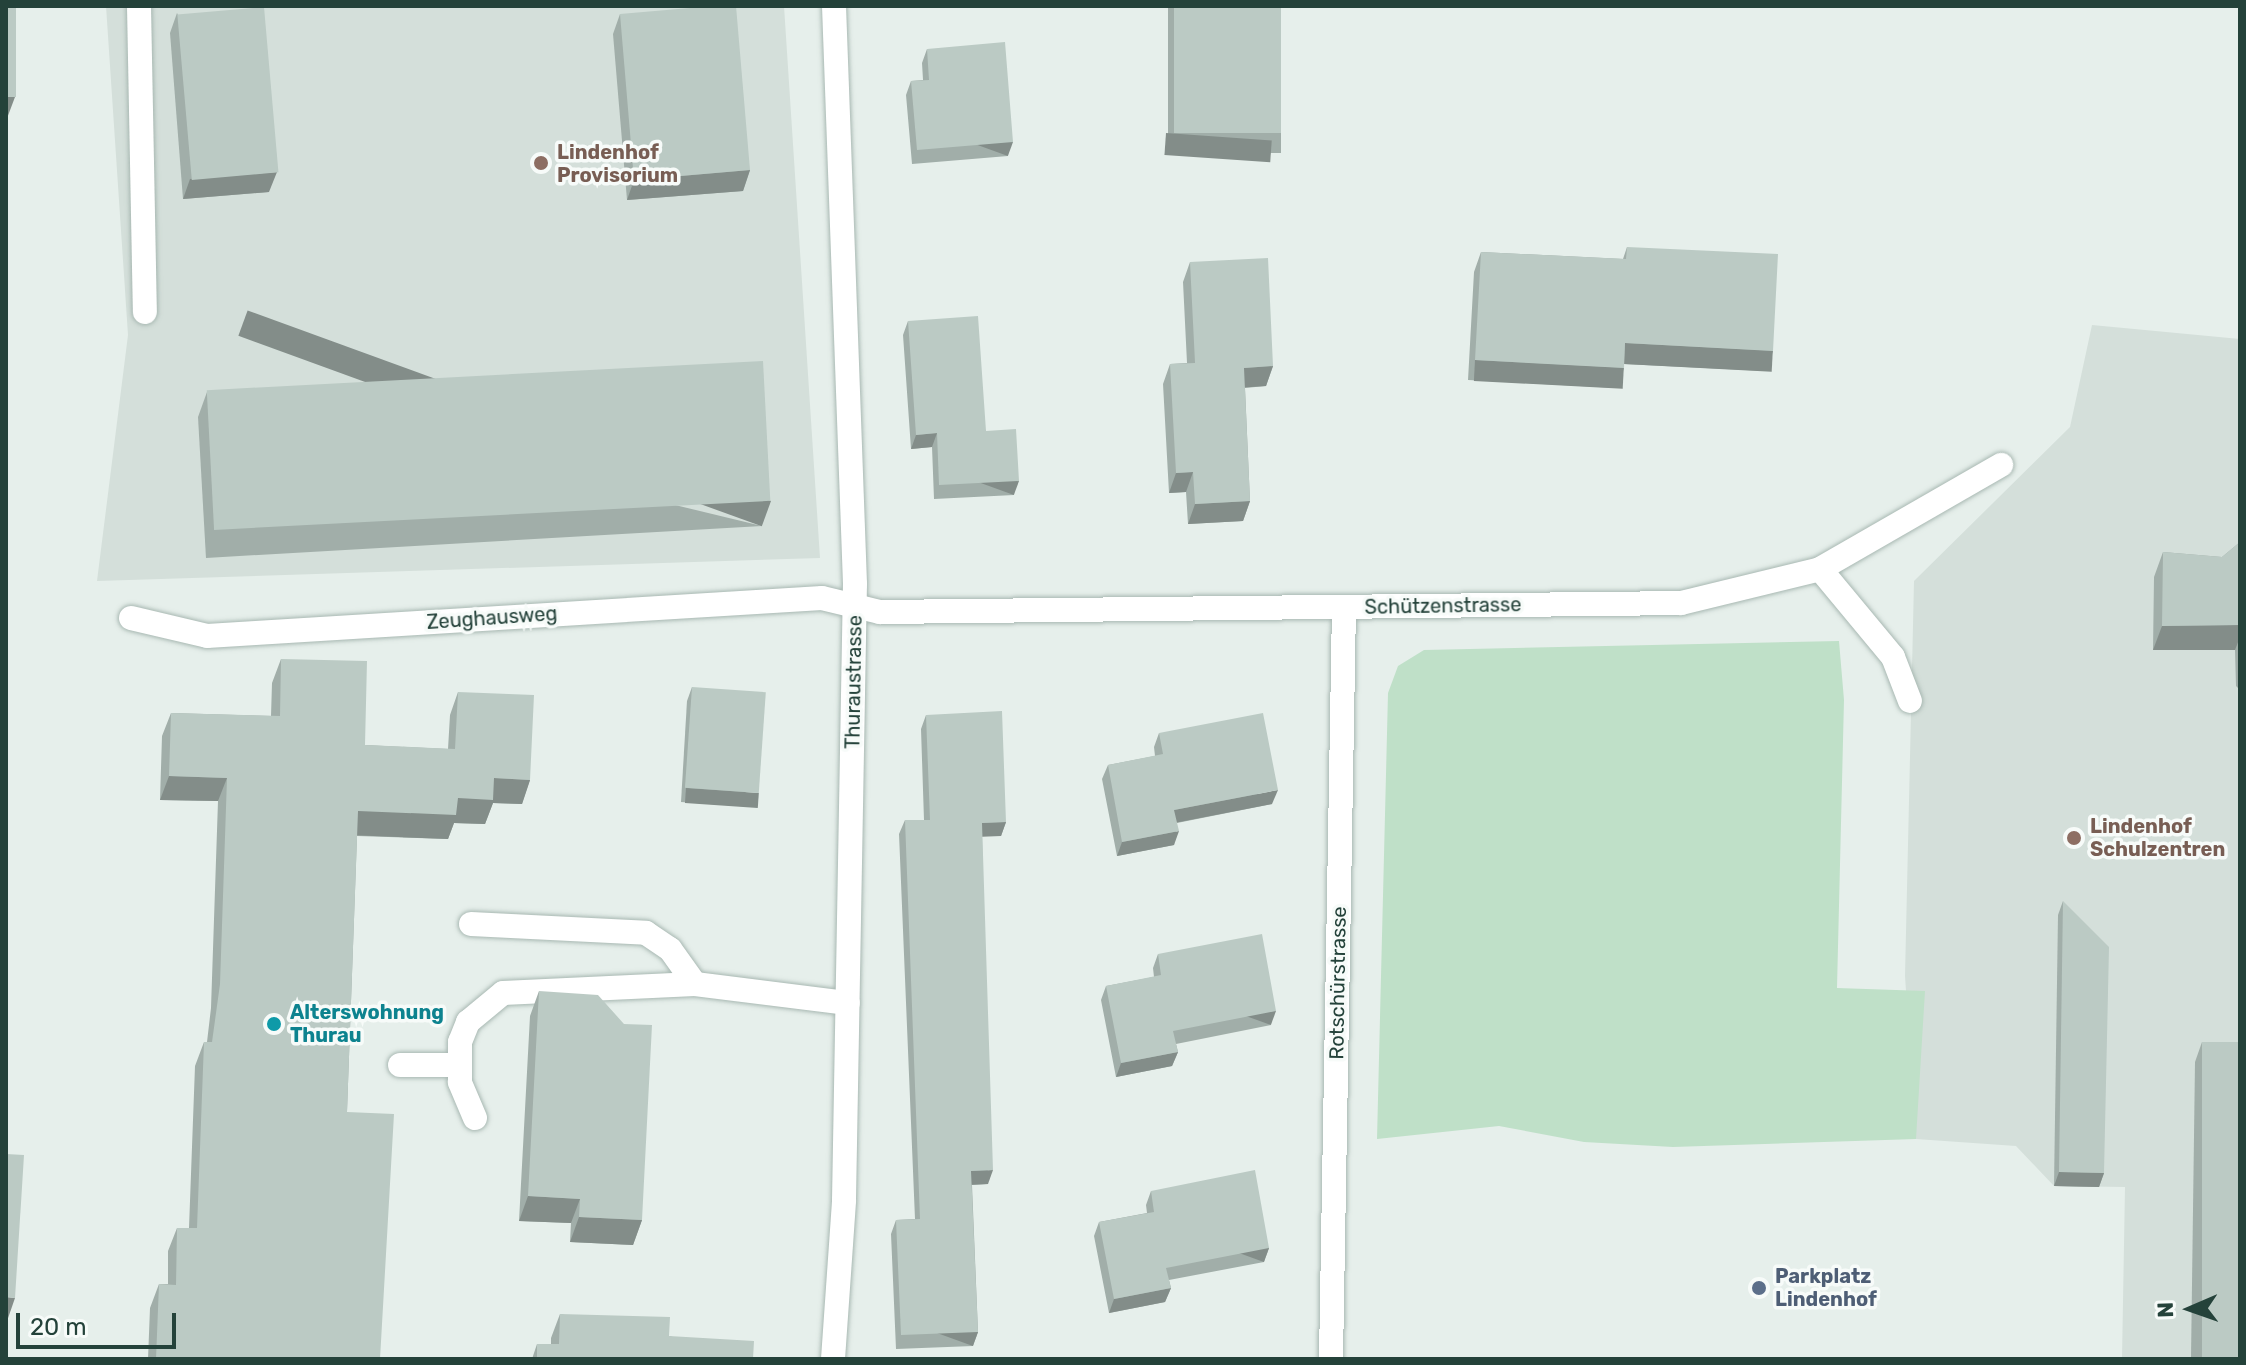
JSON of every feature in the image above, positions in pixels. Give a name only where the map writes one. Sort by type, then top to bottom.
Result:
[{"type":"street","points":[[139,6],[145,312]]},
{"type":"street","name":"Thuraustrasse","points":[[833,1359],[848,1003],[855,606],[834,6]]},
{"type":"street","name":"Schützenstrasse","points":[[855,606],[880,612],[1681,603],[1820,569],[2001,465]]},
{"type":"street","points":[[1820,569],[1893,657],[1910,701]]},
{"type":"street","name":"Zeughausweg","points":[[131,618],[207,636],[822,598],[855,606]]},
{"type":"street","name":"Rotschürstrasse","points":[[1331,1359],[1344,607]]},
{"type":"street","points":[[471,924],[646,933],[670,949],[695,984]]},
{"type":"street","points":[[475,1118],[457,1065],[468,1022],[503,993],[695,984],[848,1003]]},
{"type":"street","points":[[400,1065],[457,1065]]},
{"type":"shaded area","name":"Lindenhof Provisorium","points":[[106,6],[784,6],[820,558],[97,581],[128,335]]},
{"type":"shaded area","name":"Lindenhof Schulzentren","points":[[2092,325],[2240,339],[2240,1359],[2122,1359],[2125,1187],[2054,1186],[2016,1146],[1916,1139],[1905,976],[1914,581],[2070,427]]},
{"type":"green space","points":[[1839,641],[1844,700],[1837,988],[1925,991],[1916,1139],[1673,1147],[1584,1142],[1499,1126],[1377,1139],[1388,693],[1398,666],[1424,650]]},
{"type":"building","points":[[6,6],[16,6],[16,97],[6,97]]},
{"type":"building","points":[[736,6],[750,170],[634,180],[620,14]]},
{"type":"building","points":[[1174,6],[1281,6],[1281,133],[1174,133]]},
{"type":"building","points":[[264,7],[278,172],[192,180],[177,15]]},
{"type":"building","points":[[1005,42],[1013,142],[917,150],[911,81],[929,80],[927,49]]},
{"type":"building","points":[[1627,247],[1778,254],[1773,351],[1625,343],[1624,368],[1475,360],[1481,252],[1626,259]]},
{"type":"building","points":[[1268,258],[1273,366],[1244,368],[1250,501],[1195,504],[1193,472],[1176,473],[1170,364],[1195,363],[1190,262]]},
{"type":"building","points":[[978,316],[986,431],[1016,429],[1019,481],[939,485],[937,433],[916,435],[908,321]]},
{"type":"building","points":[[763,361],[770,501],[214,530],[207,390]]},
{"type":"building","points":[[2240,542],[2240,625],[2162,626],[2163,552],[2222,557]]},
{"type":"building","points":[[281,659],[367,661],[365,745],[455,749],[458,692],[534,695],[530,780],[494,778],[493,800],[458,798],[456,815],[358,811],[347,1112],[394,1114],[380,1359],[156,1359],[159,1284],[176,1285],[177,1228],[197,1228],[204,1042],[212,1042],[220,984],[227,778],[169,776],[171,713],[280,716]]},
{"type":"building","points":[[692,687],[766,692],[759,793],[685,788]]},
{"type":"building","points":[[1002,711],[1006,822],[982,823],[993,1170],[971,1171],[978,1332],[901,1335],[896,1220],[920,1219],[905,820],[930,820],[926,715]]},
{"type":"building","points":[[1263,713],[1278,790],[1174,810],[1179,831],[1122,842],[1108,765],[1163,754],[1159,733]]},
{"type":"building","points":[[2063,901],[2109,947],[2104,1173],[2059,1172]]},
{"type":"building","points":[[1262,934],[1276,1011],[1173,1031],[1178,1052],[1121,1063],[1106,986],[1161,975],[1158,954]]},
{"type":"building","points":[[539,991],[598,995],[624,1024],[652,1025],[642,1220],[579,1217],[580,1199],[528,1196]]},
{"type":"building","points":[[2202,1042],[2240,1042],[2240,1359],[2202,1359]]},
{"type":"building","points":[[6,1154],[24,1155],[15,1298],[6,1297]]},
{"type":"building","points":[[1255,1170],[1269,1248],[1166,1268],[1171,1288],[1114,1299],[1099,1222],[1154,1212],[1151,1191]]},
{"type":"building","points":[[560,1314],[670,1317],[669,1336],[754,1341],[753,1359],[537,1359],[537,1344],[559,1344]]},
{"type":"place","name":"Lindenhof Provisorium","points":[[541,163]]},
{"type":"place","name":"Lindenhof Schulzentren","points":[[2074,838]]},
{"type":"place","name":"Alterswohnung Thurau","points":[[274,1024]]},
{"type":"place","name":"Parkplatz Lindenhof","points":[[1759,1288]]}]
